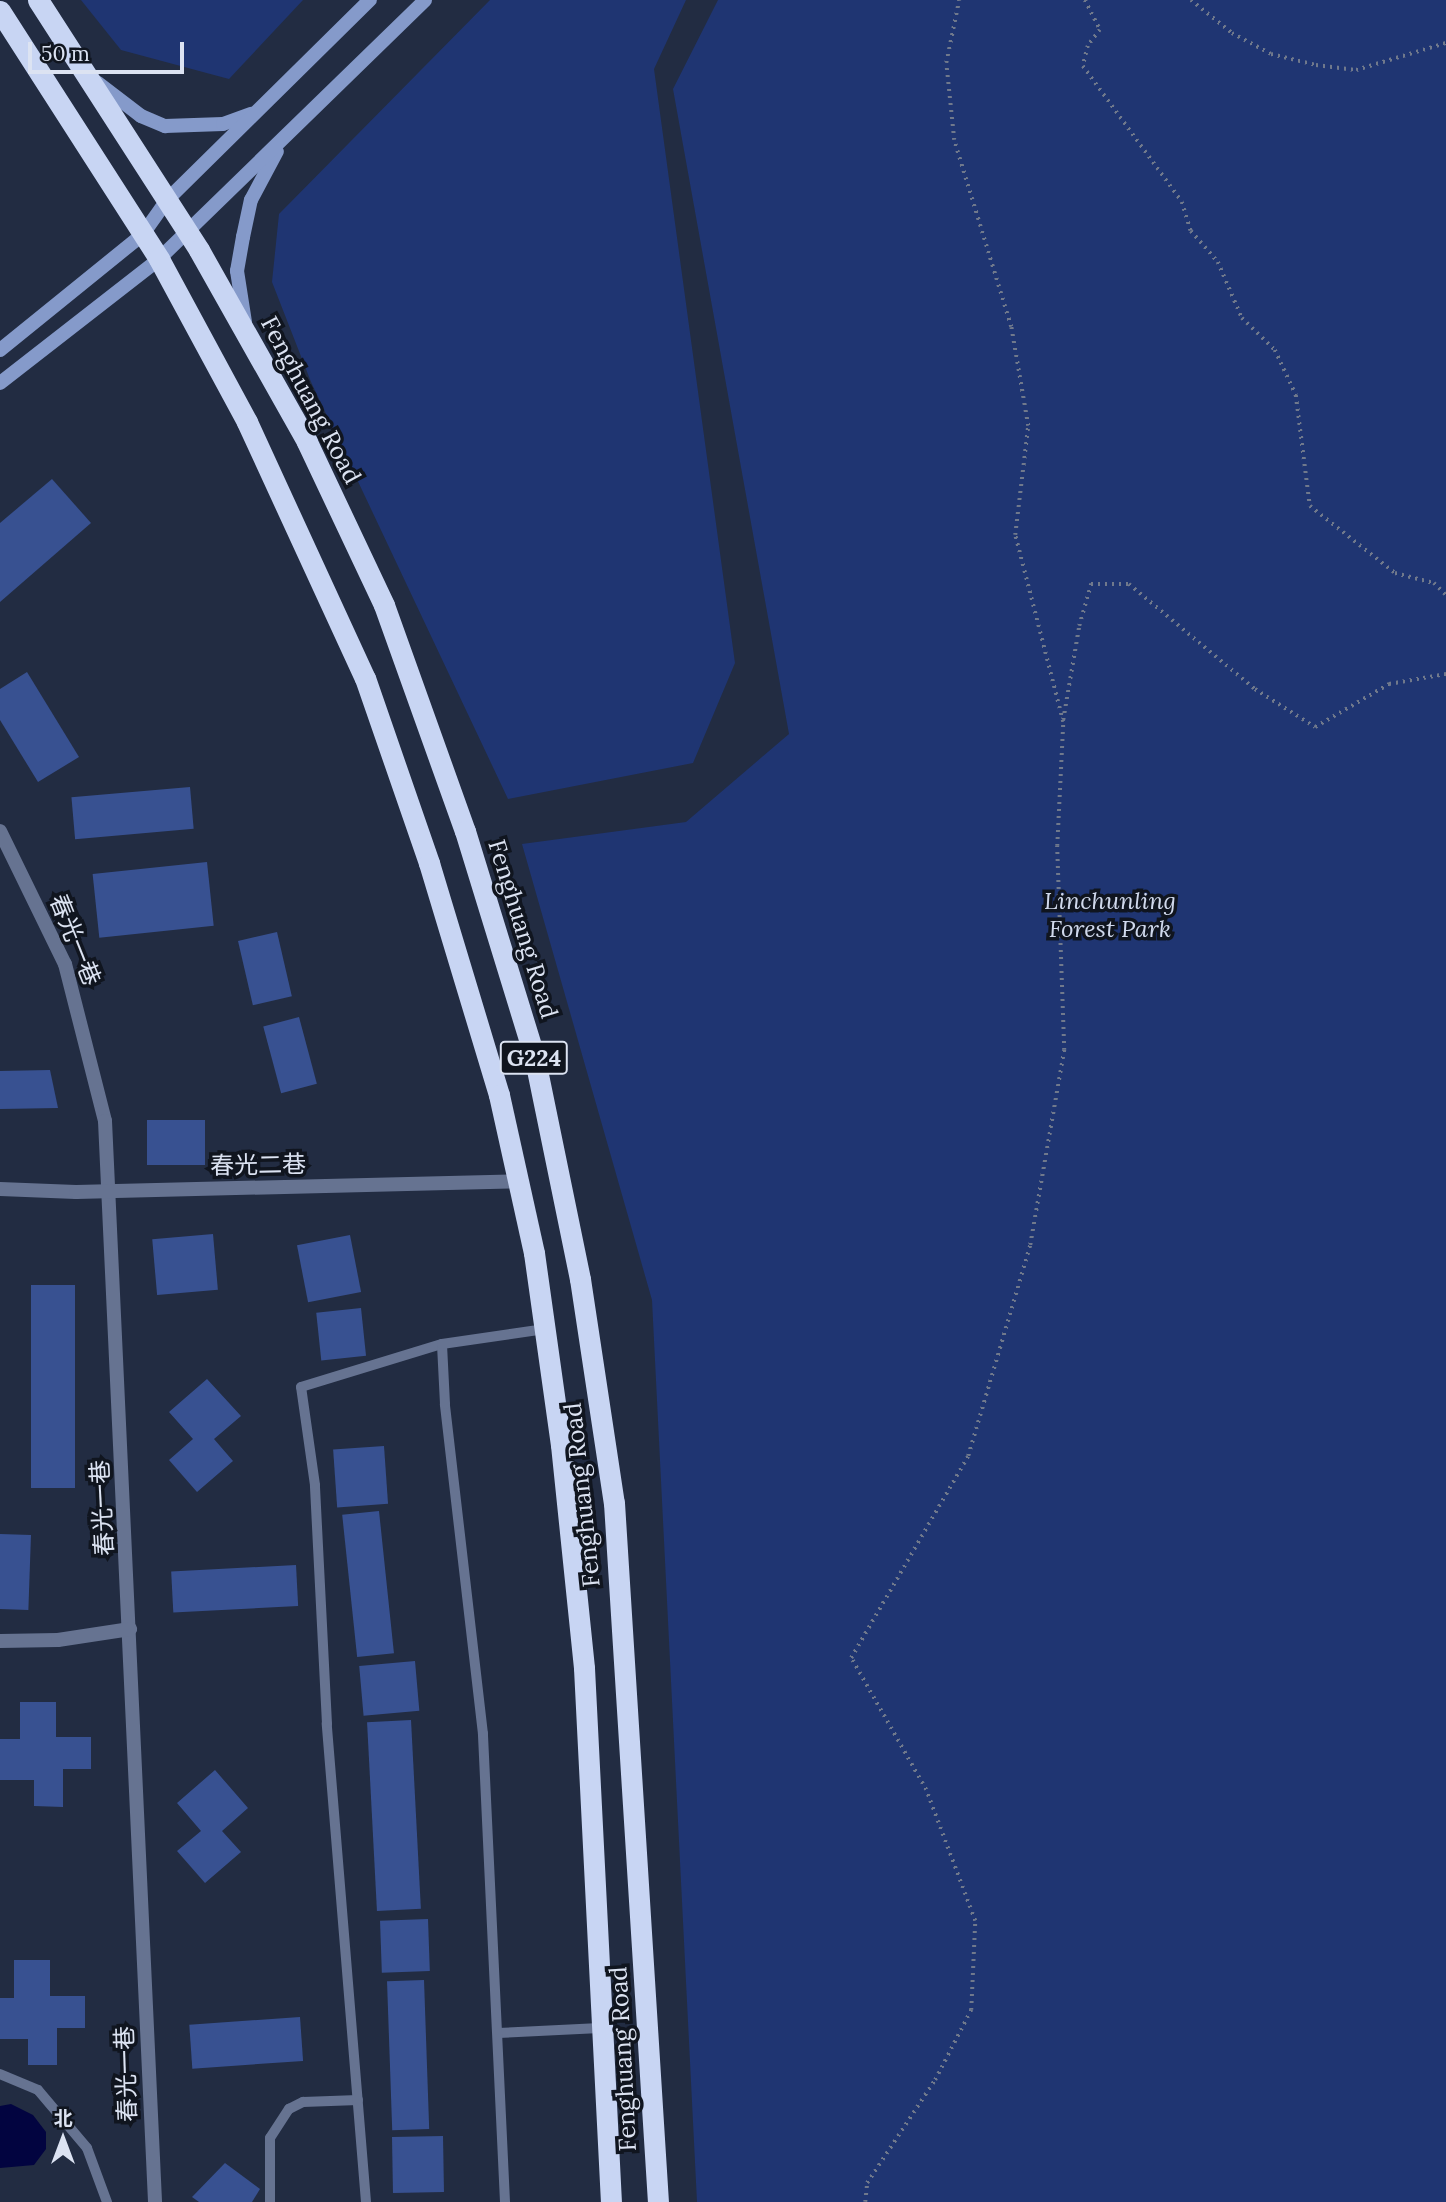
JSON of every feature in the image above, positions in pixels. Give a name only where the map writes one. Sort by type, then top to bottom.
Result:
[{"type":"highway","name":"Fenghuang Road","points":[[38,0],[187,231],[248,337],[307,442],[384,605],[465,831],[534,1055],[580,1279],[614,1503],[658,2202]]},
{"type":"highway","name":"Fenghuang Road","points":[[0,11],[159,259],[247,422],[365,678],[429,863],[499,1095],[545,1329],[584,1668],[600,2028],[611,2202]]},
{"type":"main road","points":[[0,350],[143,234],[167,200],[370,0]]},
{"type":"main road","points":[[0,383],[159,259],[425,0]]},
{"type":"main road","points":[[85,72],[118,101],[165,126],[223,124],[256,112]]},
{"type":"main road","points":[[248,337],[237,271],[251,200],[281,142]]},
{"type":"street","name":"春光一巷","points":[[0,831],[65,964],[97,1077],[111,1191],[155,2202]]},
{"type":"street","name":"春光二巷","points":[[0,1189],[111,1191],[517,1181]]},
{"type":"street","points":[[0,1641],[58,1640],[130,1629]]},
{"type":"lane","points":[[366,2202],[327,1724],[315,1485],[301,1387],[442,1344],[545,1329]]},
{"type":"lane","points":[[442,1344],[445,1404],[484,1734],[505,2202]]},
{"type":"lane","points":[[498,2033],[600,2028]]},
{"type":"lane","points":[[0,2074],[38,2090],[87,2148],[107,2202]]},
{"type":"lane","points":[[270,2202],[270,2138],[289,2109],[303,2102],[358,2100]]},
{"type":"path","points":[[959,0],[946,63],[954,140],[1011,327],[1028,426],[1015,534],[1063,722]]},
{"type":"path","points":[[1085,0],[1100,30],[1088,46],[1083,66],[1182,202],[1191,231],[1218,262],[1242,318],[1275,350],[1296,395],[1310,506],[1395,573],[1434,583],[1446,595]]},
{"type":"path","points":[[1191,0],[1231,33],[1271,54],[1316,65],[1356,70],[1446,43]]},
{"type":"path","points":[[865,2202],[867,2183],[935,2080],[971,2010],[975,1921],[926,1790],[851,1658],[968,1457],[1030,1245],[1064,1050],[1056,846],[1063,722],[1079,626],[1091,584],[1129,584],[1255,689],[1315,727],[1390,684],[1446,674]]},
{"type":"green space","points":[[81,0],[303,0],[229,79],[121,50]]},
{"type":"green space","points":[[490,0],[686,0],[654,69],[735,663],[693,763],[508,799],[311,382],[272,282],[279,214]]},
{"type":"green space","name":"Linchunling Forest Park","points":[[718,0],[1446,0],[1446,2202],[697,2202],[652,1300],[522,844],[686,822],[789,734],[673,89]]},
{"type":"shaded area","points":[[11,2104],[33,2115],[46,2132],[46,2149],[34,2165],[0,2168],[0,2106]]},
{"type":"building","points":[[52,479],[91,523],[0,602],[0,523]]},
{"type":"building","points":[[27,672],[79,757],[38,782],[0,720],[0,689]]},
{"type":"building","points":[[190,787],[194,829],[75,839],[71,797]]},
{"type":"building","points":[[207,862],[214,926],[99,938],[93,874]]},
{"type":"building","points":[[277,932],[292,996],[253,1005],[238,941]]},
{"type":"building","points":[[299,1017],[317,1084],[281,1093],[263,1027]]},
{"type":"building","points":[[50,1070],[58,1108],[0,1109],[0,1071]]},
{"type":"building","points":[[147,1120],[205,1120],[205,1165],[147,1165]]},
{"type":"building","points":[[213,1234],[218,1290],[157,1295],[152,1239]]},
{"type":"building","points":[[350,1235],[361,1292],[308,1302],[297,1245]]},
{"type":"building","points":[[31,1285],[75,1285],[75,1488],[31,1488]]},
{"type":"building","points":[[361,1308],[366,1356],[321,1360],[316,1313]]},
{"type":"building","points":[[207,1379],[241,1416],[214,1439],[233,1461],[197,1492],[169,1460],[193,1439],[169,1412]]},
{"type":"building","points":[[384,1446],[388,1504],[337,1507],[333,1450]]},
{"type":"building","points":[[379,1511],[394,1653],[357,1657],[342,1515]]},
{"type":"building","points":[[0,1534],[31,1535],[28,1610],[0,1609]]},
{"type":"building","points":[[296,1565],[298,1606],[173,1612],[171,1572]]},
{"type":"building","points":[[415,1661],[419,1711],[364,1716],[359,1666]]},
{"type":"building","points":[[20,1702],[56,1702],[56,1737],[91,1737],[91,1769],[63,1769],[63,1807],[34,1806],[34,1780],[0,1780],[0,1739],[20,1739]]},
{"type":"building","points":[[411,1720],[421,1909],[377,1911],[367,1722]]},
{"type":"building","points":[[215,1770],[248,1808],[222,1831],[241,1852],[205,1883],[177,1851],[201,1831],[177,1803]]},
{"type":"building","points":[[428,1919],[430,1971],[382,1973],[380,1921]]},
{"type":"building","points":[[14,1960],[50,1960],[50,1996],[85,1996],[85,2028],[57,2028],[57,2065],[28,2065],[28,2039],[0,2039],[0,1998],[14,1998]]},
{"type":"building","points":[[424,1980],[429,2129],[392,2130],[387,1981]]},
{"type":"building","points":[[300,2017],[303,2061],[192,2069],[189,2025]]},
{"type":"building","points":[[443,2136],[444,2192],[393,2193],[392,2137]]},
{"type":"building","points":[[225,2163],[260,2189],[252,2202],[199,2202],[192,2197]]}]
